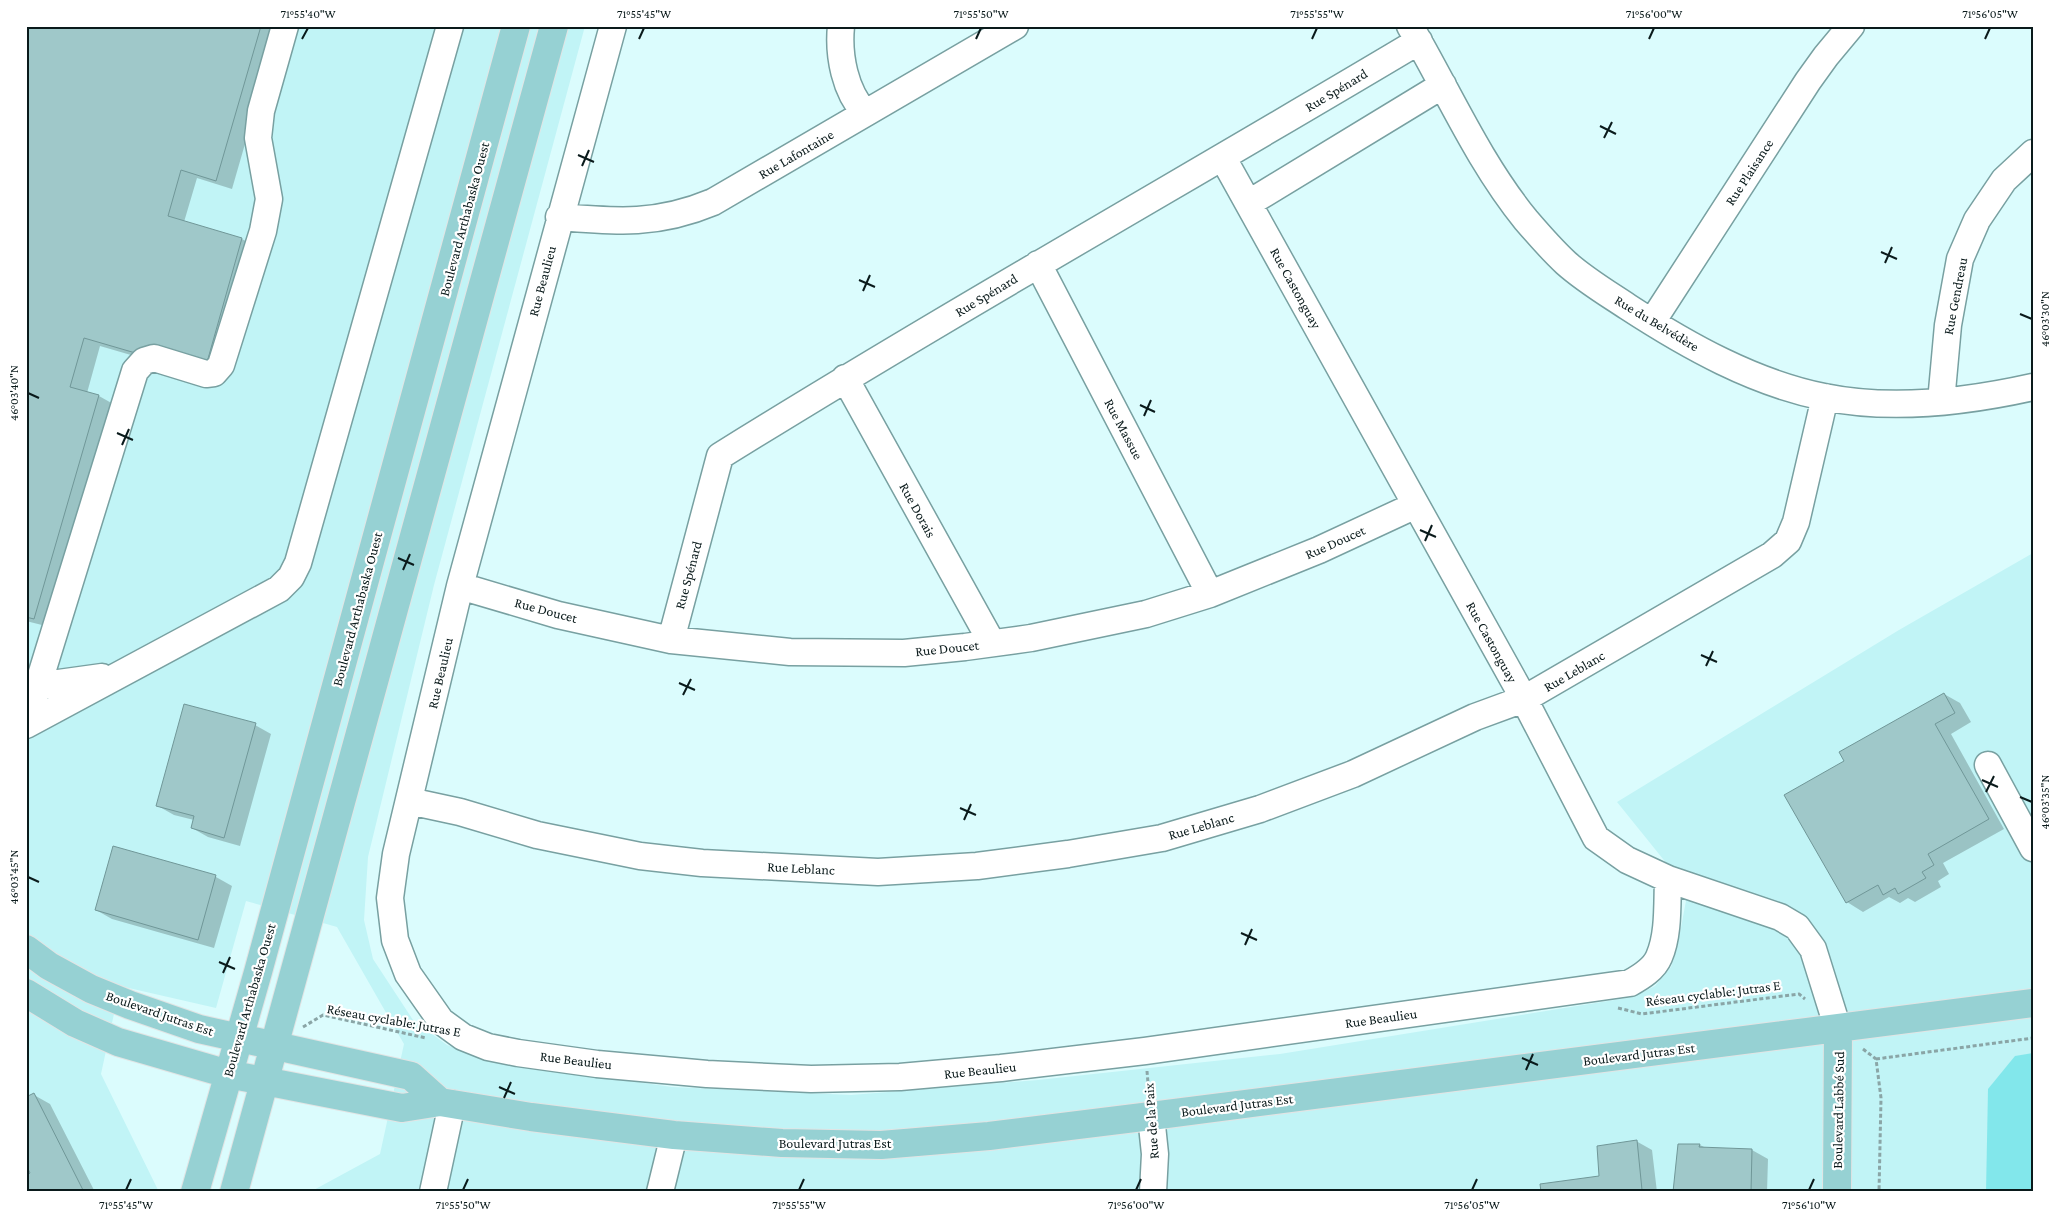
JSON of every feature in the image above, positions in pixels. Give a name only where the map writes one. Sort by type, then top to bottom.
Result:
[{"type":"main road","name":"Boulevard Arthabaska Ouest","points":[[195,1192],[258,972],[516,26]]},
{"type":"main road","points":[[234,1192],[554,26]]},
{"type":"main road","name":"Boulevard Jutras Est","points":[[26,949],[49,966],[107,995],[199,1028],[411,1076],[446,1103]]},
{"type":"main road","name":"Boulevard Jutras Est","points":[[26,993],[75,1023],[118,1042],[228,1074],[402,1108],[446,1103],[531,1117],[674,1135],[782,1143],[880,1145],[989,1136],[2033,1003]]},
{"type":"main road","name":"Boulevard Labbé Sud","points":[[1837,1192],[1838,1029]]},
{"type":"street","points":[[26,724],[32,685],[135,371],[144,361],[154,358],[206,374],[214,373],[221,365],[263,231],[270,199],[260,158],[258,138],[261,111],[285,26]]},
{"type":"street","points":[[26,724],[278,589],[292,578],[298,563],[450,26]]},
{"type":"street","name":"Rue Beaulieu","points":[[612,26],[460,586],[396,854],[390,898],[395,940],[408,974],[441,1022],[463,1037],[488,1047],[518,1053],[597,1064],[707,1074],[812,1079],[900,1077],[1145,1051],[1630,983],[1652,967],[1659,958],[1665,936],[1668,879]]},
{"type":"street","points":[[841,26],[839,41],[846,77],[857,104],[865,113]]},
{"type":"street","name":"Rue Lafontaine","points":[[560,217],[625,221],[657,219],[687,213],[714,202],[1015,26]]},
{"type":"street","name":"Rue Plaisance","points":[[1652,322],[1808,81],[1851,26]]},
{"type":"street","name":"Rue du Belvédère","points":[[1414,34],[1481,155],[1526,219],[1566,263],[1608,294],[1652,322],[1717,359],[1778,384],[1825,397],[1875,403],[1941,402],[2033,387]]},
{"type":"street","name":"Rue Spénard","points":[[671,640],[720,456],[845,378],[1223,158],[1414,34]]},
{"type":"street","points":[[1249,204],[1443,85]]},
{"type":"street","name":"Rue Gendreau","points":[[1941,402],[1948,325],[1960,258],[1977,220],[2004,180],[2033,153]]},
{"type":"street","name":"Rue Castonguay","points":[[1223,158],[1524,699],[1596,838],[1627,860],[1668,879],[1780,917],[1797,927],[1813,949],[1838,1029]]},
{"type":"street","name":"Rue Massue","points":[[1038,264],[1210,594]]},
{"type":"street","name":"Rue Dorais","points":[[845,378],[992,643]]},
{"type":"street","name":"Rue Leblanc","points":[[409,801],[460,812],[537,835],[640,856],[702,863],[878,872],[977,866],[1068,854],[1162,838],[1260,809],[1352,774],[1476,717],[1524,699],[1772,555],[1788,541],[1796,522],[1825,397]]},
{"type":"street","name":"Rue Doucet","points":[[460,586],[558,615],[671,640],[799,652],[904,653],[1031,638],[1146,614],[1210,594],[1319,550],[1416,505]]},
{"type":"street","points":[[32,685],[121,674]]},
{"type":"street","points":[[1988,765],[2033,848]]},
{"type":"street","points":[[433,1192],[446,1103]]},
{"type":"street","name":"Rue de la Paix","points":[[1151,1116],[1154,1154],[1153,1192]]},
{"type":"street","points":[[660,1192],[674,1135]]},
{"type":"path","name":"Réseau cyclable: Jutras E","points":[[1616,1008],[1642,1014],[1799,994],[1806,1000]]},
{"type":"path","name":"Réseau cyclable: Jutras E","points":[[273,1045],[323,1015],[429,1039]]},
{"type":"path","points":[[1838,1029],[1876,1059],[1881,1098],[1879,1192]]},
{"type":"path","points":[[1876,1059],[2033,1038]]},
{"type":"path","name":"Rue de la Paix","points":[[1145,1051],[1151,1116]]},
{"type":"shaded area","points":[[26,26],[585,26],[434,585],[368,857],[364,920],[373,959],[413,1020],[447,1045],[486,1060],[672,1087],[851,1095],[1038,1080],[1280,1054],[1633,997],[1655,986],[1671,967],[1677,949],[1688,890],[1617,802],[1899,630],[2033,553],[2033,1192],[310,1192],[380,1154],[404,1044],[337,927],[246,901],[216,1008],[120,986],[101,1074],[159,1192],[26,1192]]},
{"type":"shaded area","points":[[2033,1053],[2033,1192],[1986,1192],[1988,1089],[2015,1056]]},
{"type":"building","points":[[26,26],[261,26],[216,181],[181,170],[168,216],[242,238],[204,373],[84,338],[70,387],[99,395],[34,619],[26,617]]},
{"type":"building","points":[[1944,693],[1955,713],[1935,724],[1989,819],[1928,854],[1934,865],[1922,872],[1926,878],[1898,894],[1895,888],[1883,895],[1878,885],[1846,903],[1784,795],[1844,761],[1839,752]]},
{"type":"building","points":[[184,704],[256,723],[224,838],[191,828],[194,816],[156,806]]},
{"type":"building","points":[[113,846],[216,875],[198,940],[95,910]]},
{"type":"building","points":[[34,1093],[84,1192],[30,1192],[26,1185],[26,1176],[30,1173],[26,1165],[26,1097]]},
{"type":"building","points":[[1637,1140],[1642,1190],[1632,1192],[1541,1192],[1540,1184],[1599,1176],[1597,1146]]},
{"type":"building","points":[[1678,1144],[1700,1144],[1699,1147],[1752,1149],[1751,1192],[1673,1192]]}]
